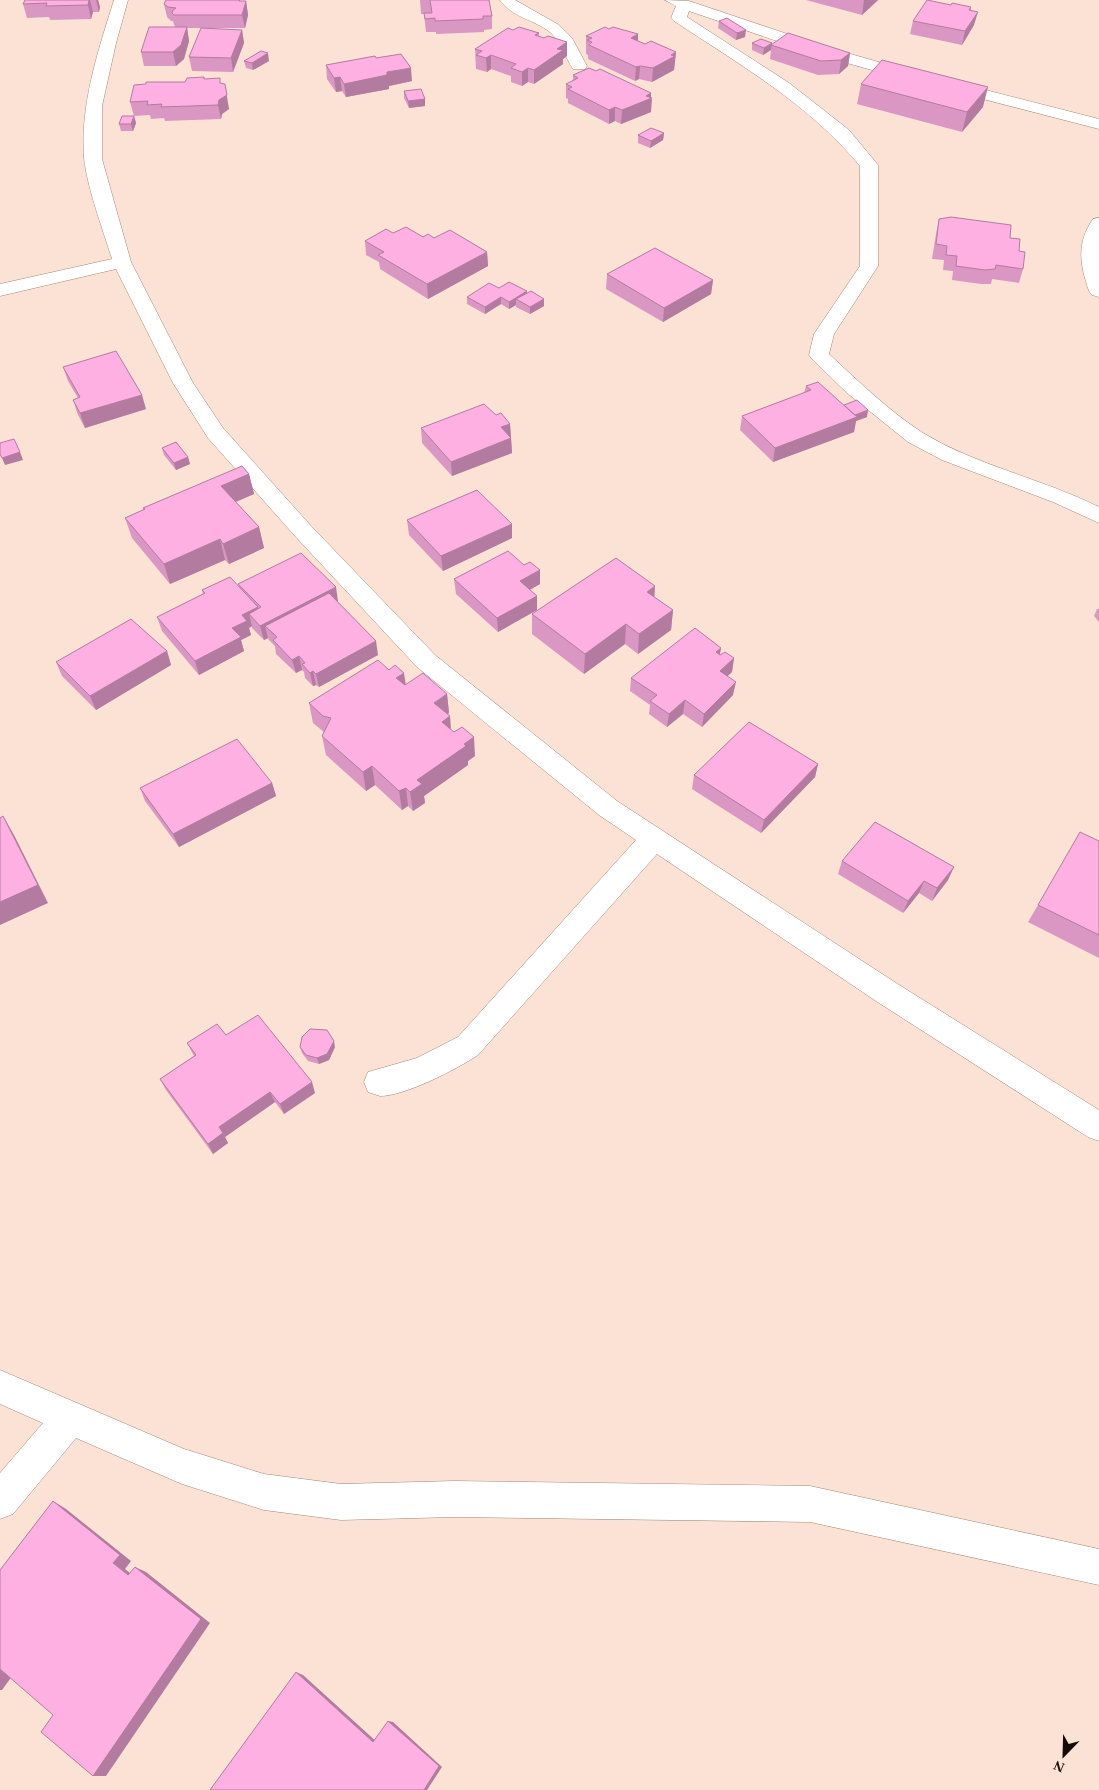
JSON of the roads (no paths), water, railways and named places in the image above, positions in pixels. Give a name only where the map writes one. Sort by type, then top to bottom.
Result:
[{"type":"street","points":[[121,0],[108,43],[94,106],[93,159],[122,262],[183,383],[215,433],[302,531],[426,661],[593,796],[654,840],[1099,1127]]},
{"type":"street","points":[[507,0],[510,4],[554,28],[564,38],[579,66]]},
{"type":"street","points":[[1099,124],[832,55],[678,2],[679,18],[783,86],[843,134],[869,165],[869,266],[824,334],[819,355],[853,388],[915,437],[950,455],[1061,497],[1099,516]]},
{"type":"street","points":[[938,83],[1099,111]]},
{"type":"street","points":[[1099,223],[1092,234],[1088,261],[1099,291]]},
{"type":"street","points":[[0,290],[122,262]]},
{"type":"street","points":[[379,1082],[414,1074],[439,1064],[468,1046],[654,840]]},
{"type":"street","points":[[0,1387],[182,1466],[264,1492],[341,1502],[454,1499],[810,1504],[1099,1567]]},
{"type":"street","points":[[0,1501],[71,1417]]}]
